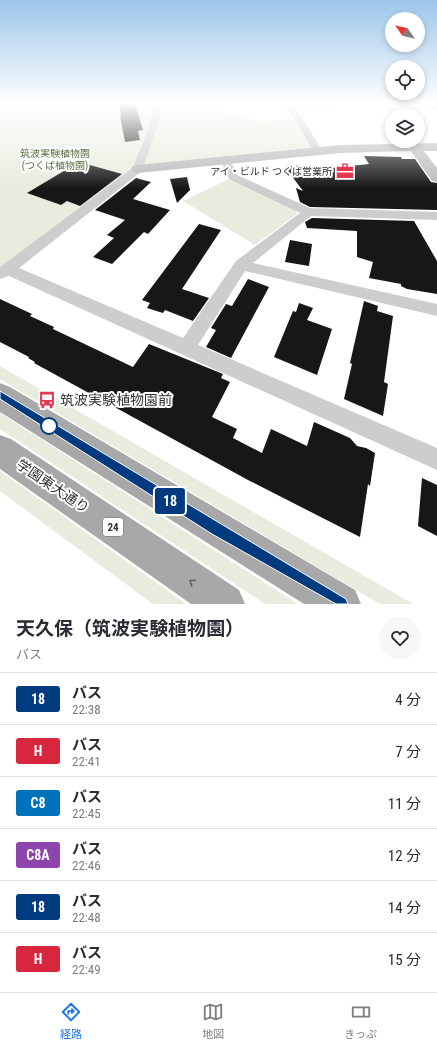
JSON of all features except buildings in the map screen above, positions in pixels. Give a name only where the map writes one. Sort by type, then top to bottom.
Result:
[{"type":"main road","points":[[0,396],[341,604]]},
{"type":"main road","name":"学園東大通り","points":[[0,450],[225,604]]},
{"type":"street","points":[[138,169],[150,132]]},
{"type":"street","points":[[307,132],[317,151]]},
{"type":"street","points":[[385,147],[317,151],[138,169],[4,272],[186,348],[437,459]]},
{"type":"street","points":[[425,147],[437,147]]},
{"type":"street","points":[[415,148],[437,178]]},
{"type":"street","points":[[226,161],[233,177],[308,212],[437,216]]},
{"type":"street","points":[[186,348],[241,265],[308,212]]},
{"type":"street","points":[[241,265],[437,310]]},
{"type":"green space","name":"筑波実験植物園 (つくば植物園)","points":[[0,132],[146,132],[131,171],[0,267]]},
{"type":"green space","points":[[155,132],[303,132],[311,147],[310,149],[147,165],[144,164]]},
{"type":"green space","points":[[229,179],[295,209],[297,214],[255,245],[183,201]]},
{"type":"green space","points":[[0,366],[413,604],[380,604],[0,379]]},
{"type":"green space","points":[[0,413],[298,604],[265,604],[0,429]]},
{"type":"green space","points":[[0,471],[186,604],[153,604],[0,491]]},
{"type":"bus line","name":"18","points":[[0,396],[341,604]]},
{"type":"place","name":"アイ・ビルド つくば営業所","points":[[345,171]]},
{"type":"place","name":"筑波実験植物園前","points":[[47,400]]}]
